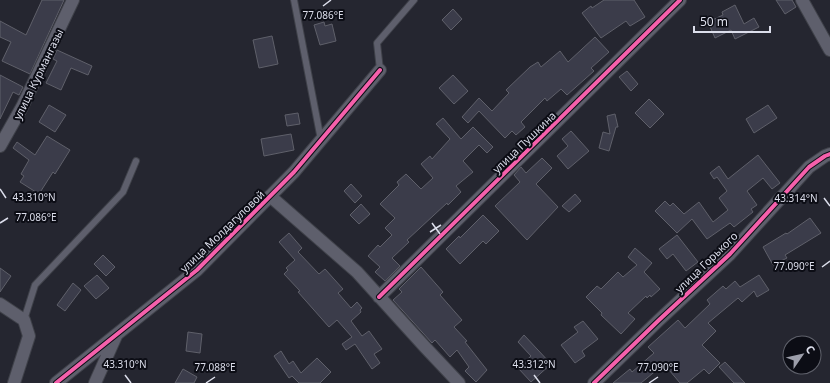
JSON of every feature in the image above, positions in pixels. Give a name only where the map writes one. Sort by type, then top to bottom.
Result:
[{"type":"street","name":"улица Курмангазы","points":[[0,146],[22,107],[73,0]]},
{"type":"street","name":"улица Пушкина","points":[[379,297],[680,0]]},
{"type":"street","points":[[802,0],[830,50]]},
{"type":"street","name":"улица Молдагуловой","points":[[56,383],[197,270],[294,172],[380,70]]},
{"type":"street","name":"улица Горького","points":[[594,383],[730,254],[809,167],[830,154]]},
{"type":"street","points":[[270,196],[357,272],[459,383]]},
{"type":"street","points":[[0,304],[24,320],[29,336],[14,383]]},
{"type":"street","points":[[95,383],[116,335]]},
{"type":"lane","points":[[294,0],[321,140]]},
{"type":"lane","points":[[380,70],[378,43],[414,0]]},
{"type":"lane","points":[[24,320],[36,285],[123,192],[136,162]]},
{"type":"building","points":[[42,0],[64,0],[30,74],[2,61],[11,42],[0,37],[0,21],[26,35]]},
{"type":"building","points":[[604,0],[634,0],[645,17],[630,26],[626,21],[601,38],[582,13],[591,6],[592,8]]},
{"type":"building","points":[[776,0],[792,0],[796,7],[785,14]]},
{"type":"building","points":[[735,5],[744,24],[754,18],[759,27],[735,39],[731,30],[715,38],[708,22],[723,15],[722,12]]},
{"type":"building","points":[[453,9],[462,19],[451,30],[442,20]]},
{"type":"building","points":[[324,22],[325,26],[332,24],[336,41],[320,45],[314,25]]},
{"type":"building","points":[[272,36],[278,64],[259,68],[253,40]]},
{"type":"building","points":[[595,37],[609,52],[591,68],[594,71],[567,95],[561,89],[547,101],[545,98],[521,122],[525,127],[516,135],[512,131],[505,138],[479,111],[468,123],[462,117],[479,98],[492,111],[509,93],[506,90],[530,67],[538,62],[541,67],[560,51],[568,62]]},
{"type":"building","points":[[57,50],[92,66],[88,75],[71,68],[61,90],[46,83],[57,61],[53,59]]},
{"type":"building","points":[[627,71],[638,84],[631,91],[619,77]]},
{"type":"building","points":[[0,75],[23,87],[19,95],[13,92],[0,119]]},
{"type":"building","points":[[453,75],[468,91],[454,104],[439,88]]},
{"type":"building","points":[[649,99],[664,114],[650,128],[635,113]]},
{"type":"building","points":[[49,105],[66,115],[55,132],[39,122]]},
{"type":"building","points":[[768,105],[777,118],[754,133],[746,119]]},
{"type":"building","points":[[298,113],[300,124],[287,126],[285,115]]},
{"type":"building","points":[[615,114],[618,127],[616,127],[609,151],[599,148],[603,132],[610,134],[607,116]]},
{"type":"building","points":[[443,118],[461,139],[473,127],[493,147],[487,153],[479,145],[463,161],[473,172],[456,186],[461,192],[407,240],[409,242],[392,258],[400,266],[385,281],[375,272],[380,267],[368,256],[378,245],[380,247],[392,235],[385,228],[395,218],[380,204],[399,185],[397,182],[406,174],[421,189],[433,178],[421,164],[430,156],[432,159],[450,139],[436,124]]},
{"type":"building","points":[[571,131],[589,151],[568,169],[557,156],[568,146],[562,139]]},
{"type":"building","points":[[291,134],[294,150],[264,156],[261,139]]},
{"type":"building","points":[[47,136],[70,150],[55,174],[53,172],[39,194],[20,182],[24,176],[21,174],[29,160],[13,148],[17,142],[35,155]]},
{"type":"building","points":[[758,155],[780,183],[772,189],[763,178],[747,191],[757,205],[751,209],[753,212],[734,227],[730,223],[707,239],[692,219],[677,233],[655,211],[665,201],[670,206],[673,203],[684,214],[699,202],[713,222],[728,210],[719,198],[727,191],[717,177],[714,179],[710,173],[719,166],[728,179]]},
{"type":"building","points":[[542,158],[552,168],[536,184],[558,207],[527,240],[495,206],[520,182],[514,175],[521,167],[526,173]]},
{"type":"building","points":[[351,184],[362,196],[355,203],[344,191]]},
{"type":"building","points":[[575,194],[581,201],[569,212],[562,206]]},
{"type":"building","points":[[361,204],[370,214],[359,224],[350,215]]},
{"type":"building","points":[[483,215],[499,231],[486,244],[483,241],[460,264],[446,249],[459,236],[460,238]]},
{"type":"building","points":[[810,218],[821,233],[785,255],[787,258],[773,265],[763,247],[786,233],[787,234]]},
{"type":"building","points":[[289,233],[302,248],[298,252],[319,274],[325,269],[343,289],[338,293],[351,308],[357,302],[362,308],[360,310],[361,312],[351,321],[362,336],[369,331],[382,349],[374,354],[380,363],[372,369],[355,344],[346,350],[342,344],[352,337],[337,320],[329,327],[284,274],[288,270],[286,268],[295,260],[279,242]]},
{"type":"building","points":[[677,235],[698,262],[686,271],[673,254],[667,259],[659,249]]},
{"type":"building","points":[[635,248],[652,263],[644,272],[660,289],[651,297],[650,295],[647,298],[646,296],[628,313],[635,319],[621,334],[601,315],[602,313],[586,297],[597,286],[601,289],[618,272],[623,277],[637,265],[628,257]]},
{"type":"building","points":[[103,255],[115,267],[106,276],[94,264]]},
{"type":"building","points":[[421,267],[443,292],[440,295],[462,320],[454,327],[467,341],[465,342],[487,370],[476,382],[465,371],[469,367],[457,350],[450,357],[435,340],[432,343],[393,300],[402,292],[399,289]]},
{"type":"building","points":[[0,268],[11,276],[0,292]]},
{"type":"building","points":[[97,275],[109,288],[96,299],[84,286]]},
{"type":"building","points":[[759,275],[769,290],[757,297],[754,291],[742,302],[738,298],[708,323],[716,331],[702,345],[720,363],[709,374],[704,369],[687,383],[680,383],[664,364],[641,383],[613,383],[630,369],[632,372],[654,353],[648,347],[678,320],[685,328],[710,304],[707,300],[723,286],[726,289],[735,281],[740,287]]},
{"type":"building","points":[[73,283],[81,290],[65,311],[57,305]]},
{"type":"building","points":[[583,321],[598,339],[582,351],[585,356],[575,363],[561,345],[578,332],[574,327]]},
{"type":"building","points":[[188,332],[202,334],[200,353],[186,351]]},
{"type":"building","points":[[524,335],[551,364],[531,382],[518,368],[531,356],[518,342]]},
{"type":"building","points":[[281,351],[289,364],[293,361],[301,373],[317,358],[331,372],[320,383],[299,383],[292,376],[289,378],[274,356]]},
{"type":"building","points":[[725,362],[745,383],[734,383],[719,367]]},
{"type":"building","points":[[183,369],[197,377],[194,383],[175,383]]},
{"type":"cycle path","points":[[379,297],[680,0]]},
{"type":"cycle path","points":[[56,383],[197,270],[294,172],[380,70]]},
{"type":"cycle path","points":[[594,383],[730,254],[809,167],[830,154]]}]
